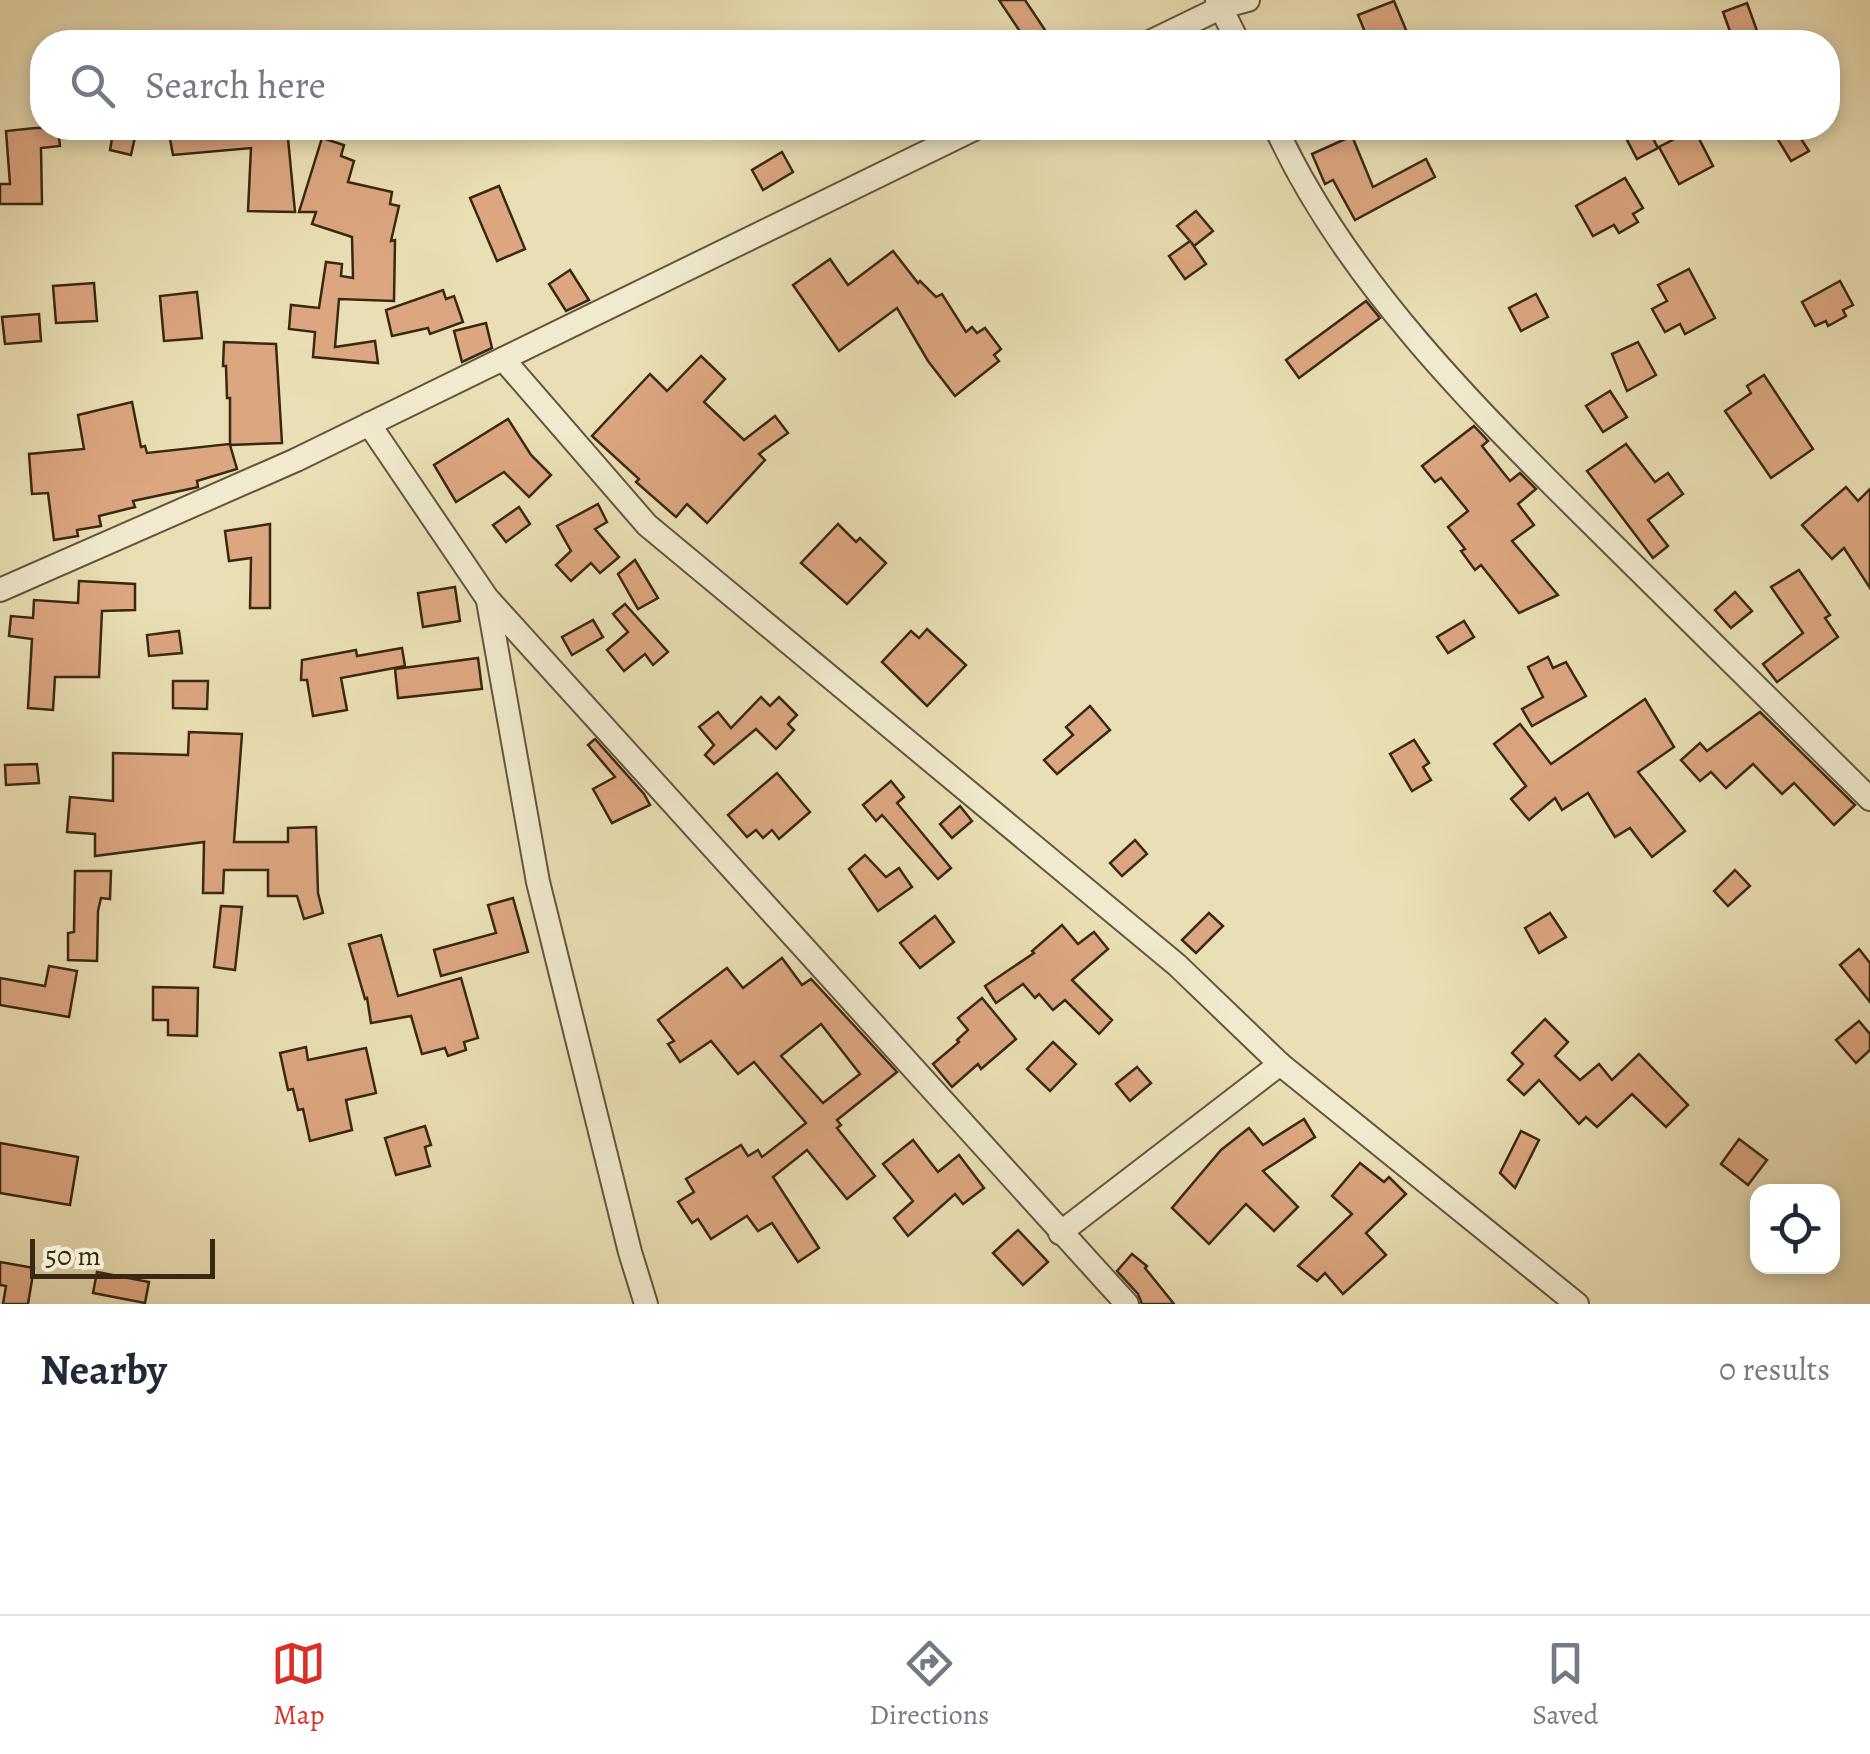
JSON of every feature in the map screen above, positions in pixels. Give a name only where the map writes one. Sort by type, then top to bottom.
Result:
[{"type":"street","points":[[1172,30],[1220,4],[1248,0]]},
{"type":"street","points":[[1220,4],[1232,30]]},
{"type":"street","points":[[0,590],[296,460],[951,140]]},
{"type":"street","points":[[1282,140],[1356,263],[1477,409],[1870,799]]},
{"type":"street","points":[[503,359],[647,525],[1178,965],[1280,1064],[1576,1304]]},
{"type":"street","points":[[369,424],[487,598],[1127,1304]]},
{"type":"street","points":[[487,598],[538,882],[646,1304]]},
{"type":"street","points":[[1060,1233],[1280,1064]]},
{"type":"building","points":[[999,0],[1025,0],[1045,30],[1019,30]]},
{"type":"building","points":[[1394,1],[1406,30],[1364,30],[1358,15]]},
{"type":"building","points":[[1747,3],[1757,30],[1729,30],[1723,12]]},
{"type":"building","points":[[30,129],[30,140],[59,140],[60,146],[41,148],[42,204],[0,204],[0,184],[10,184],[6,131]]},
{"type":"building","points":[[112,140],[134,140],[131,155],[110,150]]},
{"type":"building","points":[[170,140],[288,140],[295,212],[248,211],[251,148],[173,155]]},
{"type":"building","points":[[321,140],[344,145],[341,156],[354,161],[348,182],[392,192],[390,204],[399,206],[391,241],[395,240],[394,301],[339,299],[335,347],[375,341],[378,363],[313,357],[315,332],[289,329],[291,305],[319,308],[326,262],[342,264],[341,276],[353,278],[352,237],[312,224],[316,212],[299,212]]},
{"type":"building","points":[[1343,140],[1354,140],[1373,187],[1426,159],[1435,177],[1355,220],[1333,180],[1325,184],[1312,154]]},
{"type":"building","points":[[1627,140],[1654,140],[1658,148],[1637,159]]},
{"type":"building","points":[[1673,140],[1700,140],[1713,166],[1679,184],[1659,147]]},
{"type":"building","points":[[1778,140],[1802,140],[1809,151],[1791,161]]},
{"type":"building","points":[[782,152],[793,172],[763,190],[752,170]]},
{"type":"building","points":[[1625,178],[1643,208],[1633,214],[1638,222],[1619,233],[1614,225],[1593,236],[1576,206]]},
{"type":"building","points":[[499,186],[525,249],[497,261],[470,198]]},
{"type":"building","points":[[1196,211],[1213,231],[1194,246],[1191,242],[1206,264],[1185,279],[1169,256],[1190,241],[1177,226]]},
{"type":"building","points":[[893,251],[918,283],[936,297],[942,294],[966,332],[972,327],[977,333],[985,328],[1001,349],[994,355],[999,361],[955,396],[928,361],[897,308],[839,351],[793,285],[830,259],[848,285]]},
{"type":"building","points":[[1689,269],[1715,318],[1685,334],[1680,324],[1665,332],[1652,309],[1667,301],[1658,285]]},
{"type":"building","points":[[570,270],[589,300],[566,311],[549,284]]},
{"type":"building","points":[[1840,281],[1853,305],[1843,310],[1846,316],[1828,326],[1826,321],[1815,326],[1802,302]]},
{"type":"building","points":[[94,283],[97,321],[56,323],[53,286]]},
{"type":"building","points":[[443,290],[446,299],[454,296],[463,322],[430,334],[428,328],[392,336],[386,310]]},
{"type":"building","points":[[197,292],[202,338],[164,341],[160,296]]},
{"type":"building","points":[[1536,294],[1548,317],[1521,331],[1509,308]]},
{"type":"building","points":[[1366,301],[1380,318],[1299,378],[1286,360]]},
{"type":"building","points":[[39,314],[41,341],[5,344],[2,317]]},
{"type":"building","points":[[486,323],[492,348],[462,362],[454,331]]},
{"type":"building","points":[[224,342],[276,344],[282,443],[230,445],[237,469],[197,481],[198,487],[133,501],[135,507],[99,516],[101,526],[77,530],[78,536],[54,540],[48,493],[32,494],[29,454],[84,449],[78,415],[132,402],[141,447],[145,446],[147,453],[230,444]]},
{"type":"building","points":[[1638,342],[1656,375],[1627,391],[1612,354]]},
{"type":"building","points":[[701,356],[725,379],[704,402],[744,440],[775,416],[788,433],[759,454],[765,460],[707,523],[687,504],[676,517],[592,436],[650,374],[667,391]]},
{"type":"building","points":[[1764,375],[1813,449],[1771,478],[1725,411],[1751,393],[1747,386]]},
{"type":"building","points":[[1610,391],[1627,417],[1603,432],[1586,406]]},
{"type":"building","points":[[508,419],[531,455],[551,475],[529,497],[504,472],[456,502],[434,465]]},
{"type":"building","points":[[1474,426],[1488,441],[1482,446],[1510,481],[1520,473],[1536,489],[1518,504],[1534,525],[1512,541],[1558,595],[1519,613],[1481,565],[1475,570],[1461,551],[1465,549],[1448,527],[1468,511],[1441,478],[1435,482],[1422,466]]},
{"type":"building","points":[[1626,444],[1655,482],[1668,473],[1683,494],[1648,520],[1668,546],[1653,558],[1587,471]]},
{"type":"building","points":[[1846,487],[1858,501],[1870,489],[1870,588],[1844,548],[1832,559],[1802,525]]},
{"type":"building","points":[[598,504],[607,522],[595,529],[619,557],[600,573],[591,563],[571,581],[556,565],[571,551],[557,526]]},
{"type":"building","points":[[519,507],[530,524],[506,542],[493,525]]},
{"type":"building","points":[[270,524],[270,608],[250,608],[251,558],[229,561],[225,531]]},
{"type":"building","points":[[838,524],[856,542],[860,538],[886,563],[847,604],[801,563]]},
{"type":"building","points":[[635,560],[658,598],[638,609],[618,574]]},
{"type":"building","points":[[1799,570],[1830,615],[1825,618],[1838,637],[1777,682],[1763,664],[1803,633],[1771,587]]},
{"type":"building","points":[[79,581],[135,584],[135,610],[102,611],[99,677],[55,677],[53,710],[28,708],[32,639],[9,636],[11,616],[33,618],[34,600],[78,603]]},
{"type":"building","points":[[455,587],[460,621],[423,627],[418,593]]},
{"type":"building","points":[[1735,592],[1752,611],[1731,628],[1715,610]]},
{"type":"building","points":[[625,604],[668,652],[653,665],[645,654],[624,671],[607,650],[628,632],[613,614]]},
{"type":"building","points":[[593,620],[603,637],[572,655],[562,637]]},
{"type":"building","points":[[1464,621],[1474,637],[1448,653],[1437,637]]},
{"type":"building","points":[[927,629],[966,665],[927,706],[882,662],[911,631],[919,638]]},
{"type":"building","points":[[179,631],[182,653],[149,656],[147,635]]},
{"type":"building","points":[[402,648],[405,666],[341,678],[347,710],[313,716],[307,680],[301,680],[302,660],[356,650],[357,656]]},
{"type":"building","points":[[1548,657],[1553,668],[1566,662],[1586,696],[1532,726],[1522,709],[1543,697],[1528,667]]},
{"type":"building","points":[[478,658],[482,689],[398,698],[395,669]]},
{"type":"building","points":[[173,681],[208,681],[207,709],[173,708]]},
{"type":"building","points":[[761,697],[770,706],[779,697],[797,715],[788,724],[794,730],[776,749],[756,729],[714,764],[705,755],[714,745],[699,727],[718,712],[731,728]]},
{"type":"building","points":[[1645,699],[1674,747],[1638,772],[1685,831],[1652,857],[1630,828],[1615,837],[1588,793],[1562,810],[1555,798],[1529,820],[1511,799],[1526,786],[1494,744],[1520,724],[1551,764]]},
{"type":"building","points":[[1090,706],[1110,730],[1057,774],[1044,760],[1073,735],[1066,727]]},
{"type":"building","points":[[1760,712],[1855,805],[1834,825],[1794,783],[1782,794],[1753,764],[1726,788],[1711,772],[1700,781],[1681,760],[1700,743],[1707,751]]},
{"type":"building","points":[[189,732],[242,734],[234,842],[288,842],[288,828],[316,827],[318,893],[323,913],[304,919],[297,896],[268,896],[268,870],[224,870],[223,893],[203,893],[204,842],[95,856],[95,834],[67,832],[70,797],[113,801],[113,753],[188,755]]},
{"type":"building","points":[[595,739],[650,805],[612,823],[593,789],[615,777],[588,745]]},
{"type":"building","points":[[1414,740],[1429,763],[1423,767],[1431,780],[1412,791],[1390,754]]},
{"type":"building","points":[[37,764],[39,783],[6,785],[5,765]]},
{"type":"building","points":[[777,773],[810,812],[779,839],[772,830],[763,838],[756,830],[747,837],[728,815]]},
{"type":"building","points":[[891,781],[904,797],[897,803],[951,868],[938,879],[882,815],[876,821],[863,805]]},
{"type":"building","points":[[960,806],[972,821],[952,838],[940,824]]},
{"type":"building","points":[[1135,840],[1147,854],[1122,876],[1110,863]]},
{"type":"building","points":[[865,855],[886,877],[899,868],[912,887],[878,911],[849,869]]},
{"type":"building","points":[[1735,870],[1750,886],[1728,906],[1714,891]]},
{"type":"building","points":[[75,871],[111,871],[110,899],[101,898],[98,911],[97,961],[68,960],[68,933],[74,932]]},
{"type":"building","points":[[513,898],[528,952],[441,976],[434,950],[496,933],[488,905]]},
{"type":"building","points":[[221,906],[242,907],[235,970],[214,967]]},
{"type":"building","points":[[1209,913],[1223,926],[1196,953],[1182,940]]},
{"type":"building","points":[[1550,913],[1566,937],[1539,953],[1525,928]]},
{"type":"building","points":[[935,916],[954,942],[920,968],[900,943]]},
{"type":"building","points":[[1062,925],[1078,944],[1094,932],[1108,949],[1072,980],[1112,1020],[1099,1034],[1065,1000],[1053,1010],[1023,984],[996,1003],[985,986],[1034,953]]},
{"type":"building","points":[[381,935],[398,996],[461,978],[478,1038],[464,1042],[466,1050],[448,1056],[445,1048],[422,1054],[411,1016],[371,1023],[349,944]]},
{"type":"building","points":[[1859,949],[1870,963],[1870,1002],[1840,965]]},
{"type":"building","points":[[782,958],[802,985],[811,979],[897,1072],[837,1120],[841,1125],[837,1128],[875,1176],[847,1199],[807,1150],[773,1177],[819,1248],[798,1262],[772,1223],[758,1231],[747,1216],[711,1239],[698,1219],[692,1223],[678,1202],[694,1192],[686,1179],[741,1145],[748,1156],[758,1150],[762,1157],[806,1123],[754,1062],[738,1074],[711,1041],[680,1062],[668,1044],[674,1041],[658,1020],[727,968],[743,988]],"holes":[[[821,1024],[860,1074],[823,1103],[781,1056]]]},
{"type":"building","points":[[49,966],[77,971],[69,1017],[0,1005],[0,978],[45,986]]},
{"type":"building","points":[[153,987],[198,988],[197,1036],[168,1035],[168,1020],[153,1020]]},
{"type":"building","points":[[982,998],[1016,1039],[952,1087],[933,1064],[968,1030],[958,1018]]},
{"type":"building","points":[[1545,1019],[1568,1042],[1555,1056],[1580,1080],[1599,1064],[1612,1080],[1639,1054],[1688,1105],[1666,1127],[1632,1094],[1597,1127],[1586,1117],[1579,1124],[1539,1080],[1524,1095],[1508,1080],[1523,1064],[1512,1053]]},
{"type":"building","points":[[1859,1021],[1870,1034],[1870,1050],[1856,1063],[1836,1040]]},
{"type":"building","points":[[1053,1042],[1076,1064],[1050,1091],[1027,1069]]},
{"type":"building","points":[[306,1047],[308,1060],[366,1048],[376,1093],[346,1100],[352,1130],[310,1141],[303,1109],[298,1110],[293,1089],[288,1090],[280,1053]]},
{"type":"building","points":[[1137,1067],[1151,1083],[1130,1101],[1116,1084]]},
{"type":"building","points":[[1304,1119],[1315,1137],[1263,1171],[1298,1207],[1274,1231],[1246,1204],[1209,1244],[1172,1208],[1221,1150],[1249,1128],[1263,1145]]},
{"type":"building","points":[[425,1126],[431,1145],[425,1147],[430,1166],[396,1175],[385,1138]]},
{"type":"building","points":[[1521,1131],[1539,1140],[1515,1188],[1500,1173]]},
{"type":"building","points":[[1739,1139],[1767,1160],[1748,1185],[1721,1164]]},
{"type":"building","points":[[913,1140],[938,1172],[959,1155],[984,1188],[963,1204],[955,1194],[908,1236],[894,1218],[913,1201],[883,1164]]},
{"type":"building","points":[[0,1143],[78,1157],[70,1205],[0,1193]]},
{"type":"building","points":[[1360,1163],[1384,1182],[1389,1177],[1406,1194],[1366,1233],[1386,1255],[1343,1294],[1325,1273],[1317,1281],[1298,1266],[1352,1214],[1332,1196]]},
{"type":"building","points":[[1018,1230],[1048,1262],[1023,1285],[993,1253]]},
{"type":"building","points":[[1132,1254],[1147,1266],[1174,1304],[1142,1304],[1117,1271]]},
{"type":"building","points":[[0,1262],[34,1268],[28,1304],[3,1304],[6,1286],[0,1285]]},
{"type":"building","points":[[97,1272],[149,1282],[145,1303],[93,1293]]}]
